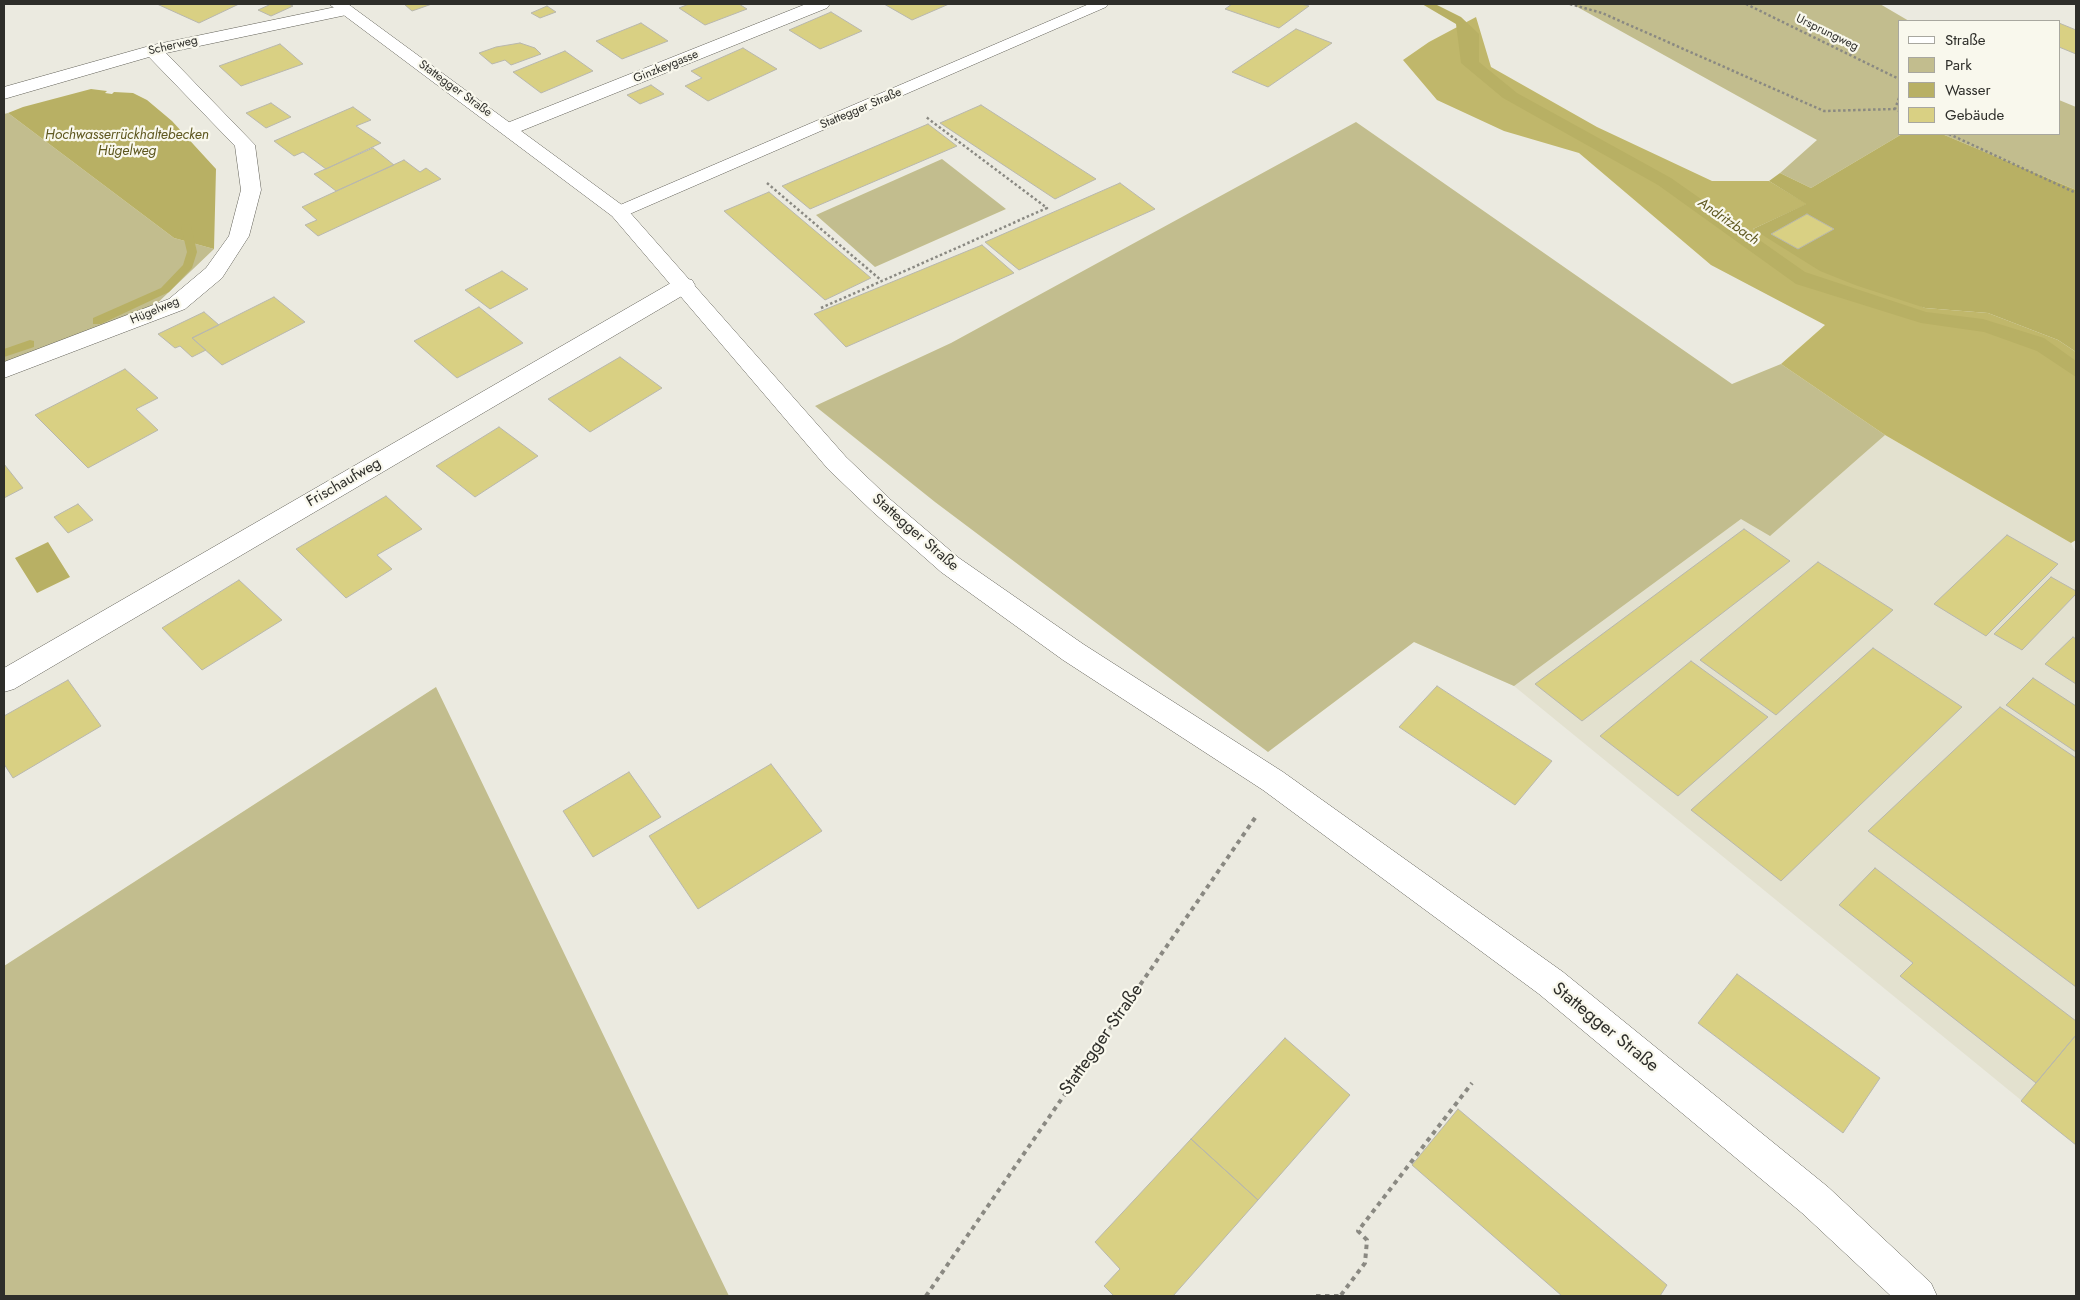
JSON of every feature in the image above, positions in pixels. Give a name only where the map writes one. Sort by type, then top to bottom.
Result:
[{"type":"street","name":"Ginzkeygasse","points":[[509,129],[822,4]]},
{"type":"street","name":"Stattegger Straße","points":[[341,7],[509,129],[619,212],[836,463],[950,565],[1073,652],[1273,781],[1551,984],[1815,1200],[1918,1296]]},
{"type":"street","name":"Scherweg","points":[[4,92],[153,50],[341,7]]},
{"type":"street","name":"Hügelweg","points":[[4,370],[177,304],[214,273],[239,236],[251,190],[246,145],[153,50]]},
{"type":"street","name":"Frischaufweg","points":[[4,681],[684,285]]},
{"type":"lane","name":"Stattegger Straße","points":[[619,212],[1102,4]]},
{"type":"path","points":[[1570,4],[1602,13],[1824,111],[1895,109],[1898,110]]},
{"type":"path","name":"Ursprungweg","points":[[1746,4],[1898,79]]},
{"type":"path","points":[[1895,109],[1898,101]]},
{"type":"path","points":[[821,308],[1047,208],[926,117]]},
{"type":"path","points":[[1950,135],[2076,193]]},
{"type":"path","points":[[767,183],[882,281]]},
{"type":"path","name":"Stattegger Straße","points":[[926,1296],[1259,812],[1273,781]]},
{"type":"path","points":[[1316,1296],[1342,1296],[1365,1264],[1367,1240],[1358,1231],[1472,1083]]},
{"type":"shaded area","points":[[1476,17],[1491,67],[1597,127],[1712,181],[1769,181],[1807,204],[1753,229],[1925,308],[1988,313],[2058,340],[2076,352],[2076,540],[2071,543],[1885,435],[1781,364],[1825,325],[1711,265],[1579,153],[1504,131],[1437,100],[1403,60],[1429,42]]},
{"type":"shaded area","points":[[1781,364],[1885,435],[2071,543],[2076,553],[2076,1145],[1514,686],[1414,642]]},
{"type":"green space","points":[[1572,4],[1880,4],[1907,20],[1898,20],[1898,135],[1900,135],[1811,188],[1780,173],[1817,140]]},
{"type":"green space","points":[[2060,100],[2076,107],[2076,190],[1944,135],[2060,135]]},
{"type":"green space","points":[[8,113],[174,238],[214,249],[148,312],[4,363],[4,114]]},
{"type":"green space","points":[[1356,122],[1732,384],[1781,364],[1885,435],[1770,536],[1741,519],[1514,686],[1414,642],[1268,752],[935,502],[815,406],[951,343]]},
{"type":"green space","points":[[942,159],[1006,209],[875,267],[816,215]]},
{"type":"green space","points":[[436,687],[729,1296],[4,1296],[4,966]]},
{"type":"water","name":"Andritzbach","points":[[1422,4],[1435,4],[1461,17],[1479,34],[1479,62],[1517,93],[1671,178],[1805,272],[1926,312],[1983,319],[2044,338],[2076,361],[2076,377],[2037,351],[1984,332],[1921,323],[1796,284],[1658,185],[1503,98],[1461,63],[1456,24]]},
{"type":"water","name":"Hochwasserrückhaltebecken Hügelweg","points":[[91,89],[107,91],[105,93],[112,94],[114,92],[133,93],[147,100],[172,121],[216,169],[214,249],[174,238],[8,113],[23,107]]},
{"type":"water","points":[[1900,135],[1944,135],[2076,190],[2076,352],[2058,340],[1988,313],[1925,308],[1855,285],[1820,271],[1753,229],[1806,204],[1769,181],[1780,173],[1811,188]]},
{"type":"water","points":[[48,542],[70,577],[37,593],[15,558]]},
{"type":"building","points":[[157,4],[239,4],[199,23]]},
{"type":"building","points":[[266,4],[288,4],[293,6],[271,16],[258,10],[269,5]]},
{"type":"building","points":[[404,4],[432,4],[412,11]]},
{"type":"building","points":[[689,4],[739,4],[747,9],[705,25],[679,8]]},
{"type":"building","points":[[884,4],[949,4],[912,20]]},
{"type":"building","points":[[1232,4],[1301,4],[1309,6],[1279,28],[1225,9]]},
{"type":"building","points":[[547,6],[556,12],[540,18],[531,13]]},
{"type":"building","points":[[831,12],[862,31],[820,49],[789,30]]},
{"type":"building","points":[[641,23],[668,41],[622,59],[596,41]]},
{"type":"building","points":[[2060,23],[2076,30],[2076,54],[2060,47]]},
{"type":"building","points":[[1296,29],[1332,43],[1268,87],[1232,72]]},
{"type":"building","points":[[520,43],[535,48],[541,54],[511,65],[505,60],[492,64],[479,53],[496,47]]},
{"type":"building","points":[[280,44],[303,64],[241,86],[219,66]]},
{"type":"building","points":[[743,48],[777,69],[708,101],[685,86],[702,78],[691,71]]},
{"type":"building","points":[[565,51],[593,71],[541,93],[513,72]]},
{"type":"building","points":[[651,85],[664,94],[640,104],[627,95]]},
{"type":"building","points":[[271,103],[291,117],[266,128],[246,113]]},
{"type":"building","points":[[981,105],[1096,179],[1055,199],[940,123]]},
{"type":"building","points":[[353,107],[371,120],[356,126],[381,143],[326,169],[303,152],[294,156],[274,141]]},
{"type":"building","points":[[928,124],[957,146],[810,209],[782,186]]},
{"type":"building","points":[[373,148],[394,165],[336,191],[314,174]]},
{"type":"building","points":[[404,160],[420,172],[426,168],[441,179],[318,236],[305,225],[317,220],[302,207]]},
{"type":"building","points":[[1120,183],[1155,209],[1019,270],[985,242]]},
{"type":"building","points":[[769,192],[871,278],[825,300],[724,211]]},
{"type":"building","points":[[1807,214],[1834,229],[1798,249],[1771,234]]},
{"type":"building","points":[[982,245],[1014,273],[846,347],[814,314]]},
{"type":"building","points":[[502,271],[528,289],[490,309],[465,290]]},
{"type":"building","points":[[274,297],[305,322],[222,365],[192,338]]},
{"type":"building","points":[[479,307],[523,343],[457,378],[414,341]]},
{"type":"building","points":[[204,312],[219,325],[192,338],[206,350],[192,357],[180,346],[175,348],[158,334]]},
{"type":"building","points":[[620,357],[662,388],[590,432],[548,399]]},
{"type":"building","points":[[125,369],[158,398],[136,409],[158,430],[88,468],[35,415]]},
{"type":"building","points":[[499,427],[538,456],[475,497],[436,466]]},
{"type":"building","points":[[4,464],[23,488],[4,498]]},
{"type":"building","points":[[386,496],[422,529],[377,555],[392,569],[346,598],[296,549]]},
{"type":"building","points":[[78,504],[93,520],[68,533],[54,517]]},
{"type":"building","points":[[1744,529],[1790,561],[1582,721],[1535,684]]},
{"type":"building","points":[[2007,535],[2058,564],[1986,636],[1934,604]]},
{"type":"building","points":[[1818,562],[1893,610],[1776,715],[1700,660]]},
{"type":"building","points":[[2051,577],[2076,591],[2076,594],[2022,650],[1994,634]]},
{"type":"building","points":[[239,580],[282,620],[202,670],[162,628]]},
{"type":"building","points":[[2073,637],[2076,639],[2076,684],[2045,664]]},
{"type":"building","points":[[1873,648],[1962,707],[1781,881],[1691,810]]},
{"type":"building","points":[[1691,661],[1768,717],[1678,796],[1600,736]]},
{"type":"building","points":[[2033,678],[2076,706],[2076,752],[2006,705]]},
{"type":"building","points":[[68,680],[101,726],[13,778],[4,764],[4,716]]},
{"type":"building","points":[[1437,686],[1552,761],[1515,805],[1399,727]]},
{"type":"building","points":[[2000,707],[2076,758],[2076,987],[1868,831]]},
{"type":"building","points":[[771,764],[822,831],[698,909],[649,836]]},
{"type":"building","points":[[629,772],[661,817],[593,857],[563,811]]},
{"type":"building","points":[[1875,868],[2076,1021],[2076,1035],[2036,1083],[1900,976],[1913,963],[1839,905]]},
{"type":"building","points":[[1737,974],[1880,1078],[1843,1133],[1698,1023]]},
{"type":"building","points":[[2076,1035],[2076,1145],[2021,1101]]},
{"type":"building","points":[[1285,1038],[1350,1095],[1258,1200],[1191,1139]]},
{"type":"building","points":[[1458,1109],[1667,1285],[1660,1296],[1562,1296],[1412,1165]]},
{"type":"building","points":[[1191,1139],[1258,1200],[1173,1296],[1114,1296],[1104,1286],[1120,1269],[1095,1242]]},
{"type":"waterway","points":[[97,321],[147,300],[165,290],[188,266],[192,252],[186,226]]},
{"type":"waterway","points":[[4,353],[30,344]]}]
